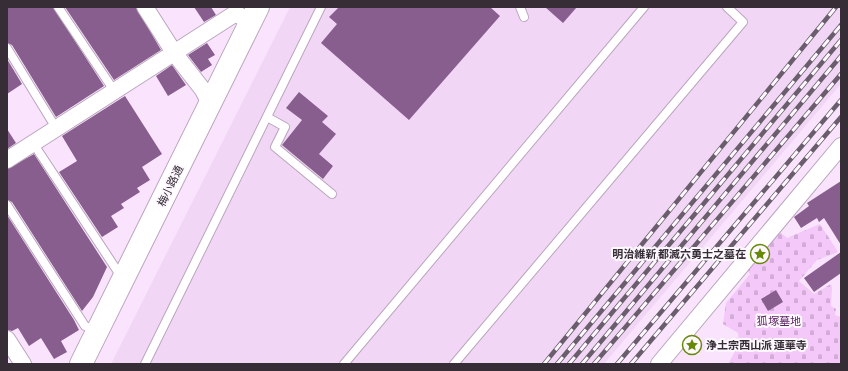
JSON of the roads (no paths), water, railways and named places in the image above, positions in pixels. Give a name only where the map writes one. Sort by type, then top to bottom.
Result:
[{"type":"street","points":[[145,7],[175,54],[202,90],[210,104]]},
{"type":"street","points":[[7,160],[175,54],[245,12]]},
{"type":"street","name":"梅小路通","points":[[81,364],[210,104],[245,12]]},
{"type":"street","points":[[659,364],[841,146]]},
{"type":"street","points":[[7,339],[23,364]]},
{"type":"lane","points":[[58,7],[115,92]]},
{"type":"lane","points":[[145,364],[321,7]]},
{"type":"lane","points":[[520,7],[524,17]]},
{"type":"lane","points":[[344,364],[644,7]]},
{"type":"lane","points":[[454,364],[743,22],[727,7]]},
{"type":"lane","points":[[7,48],[56,128]]},
{"type":"lane","points":[[267,117],[285,127],[275,148],[332,194]]},
{"type":"lane","points":[[34,143],[123,280]]},
{"type":"lane","points":[[7,205],[85,326],[98,331]]},
{"type":"railway","points":[[544,364],[836,7]]},
{"type":"railway","points":[[557,364],[841,25]]},
{"type":"railway","points":[[569,364],[841,40]]},
{"type":"railway","points":[[582,364],[841,56]]},
{"type":"railway","points":[[594,364],[841,74]]},
{"type":"railway","points":[[617,364],[841,100]]},
{"type":"railway","points":[[631,364],[841,117]]},
{"type":"place","name":"明治維新 都滅六勇士之墓在","points":[[760,254]]},
{"type":"place","name":"浄土宗西山派 蓮華寺","points":[[692,345]]},
{"type":"park label","name":"狐塚墓地","points":[[779,321]]}]
